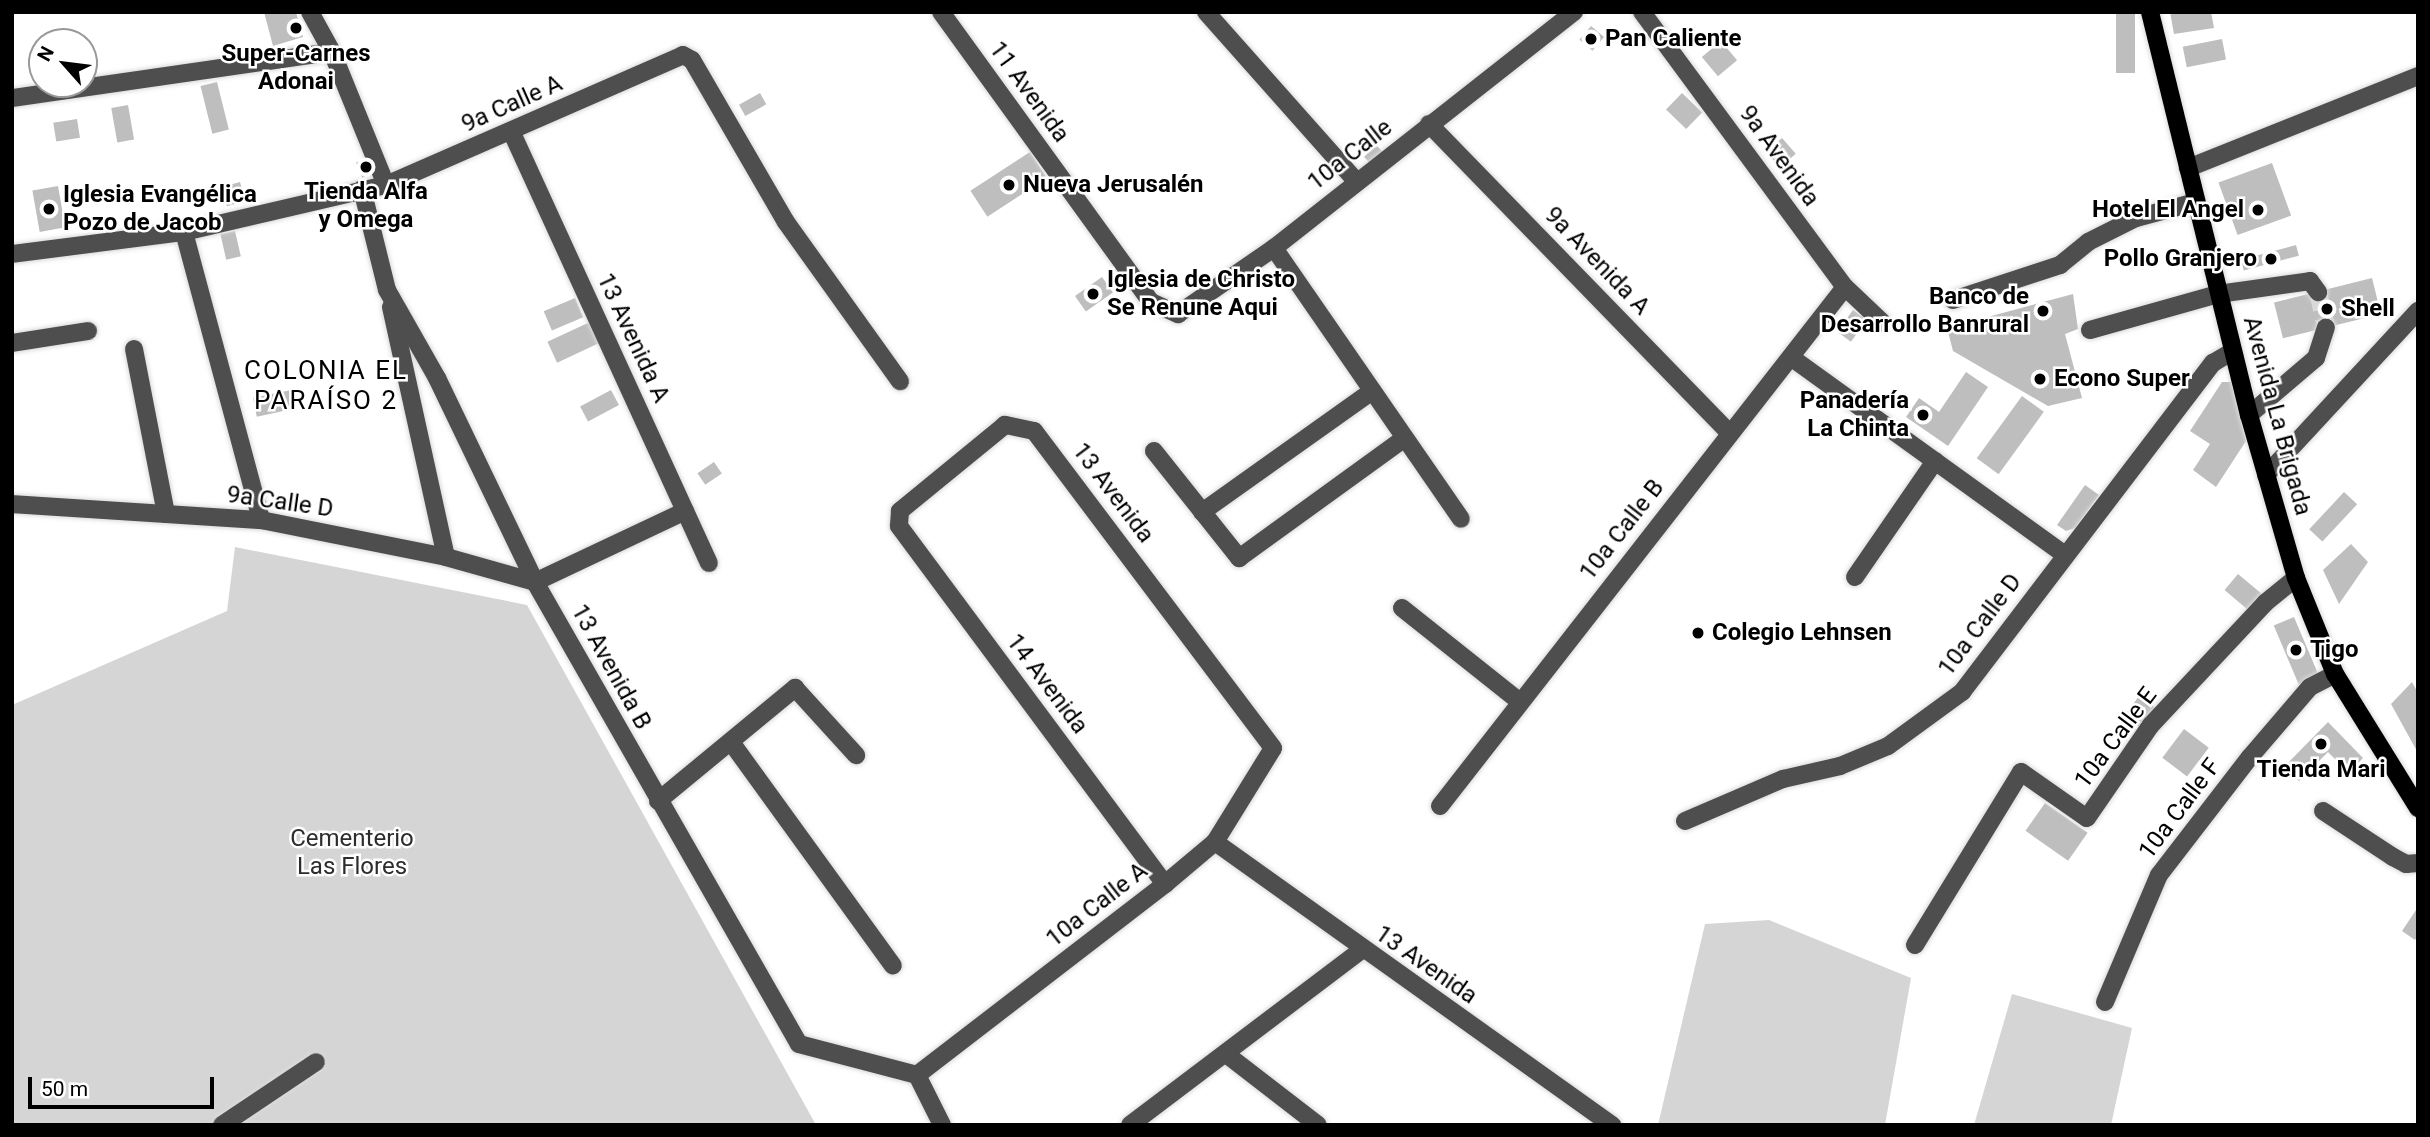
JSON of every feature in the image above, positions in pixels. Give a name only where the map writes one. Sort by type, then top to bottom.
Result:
[{"type":"main road","name":"Avenida La Brigada","points":[[2150,12],[2218,295],[2296,578],[2335,674],[2418,808]]},
{"type":"street","points":[[310,12],[332,52],[386,185]]},
{"type":"street","name":"11 Avenida","points":[[940,12],[1152,302]]},
{"type":"street","points":[[1206,12],[1356,181]]},
{"type":"street","name":"10a Calle","points":[[1152,302],[1173,314],[1182,313],[1273,248],[1574,12]]},
{"type":"street","name":"9a Avenida","points":[[1642,12],[1845,287],[1882,323]]},
{"type":"street","points":[[12,98],[332,52]]},
{"type":"street","name":"9a Calle A","points":[[12,254],[184,232],[386,185],[512,133],[679,55],[692,60],[786,222],[900,381]]},
{"type":"street","points":[[2189,168],[2418,76]]},
{"type":"street","name":"9a Avenida A","points":[[1429,124],[1729,432]]},
{"type":"street","name":"13 Avenida A","points":[[512,133],[709,563]]},
{"type":"street","name":"13 Avenida B","points":[[362,189],[387,290],[437,378],[535,582],[658,801],[801,1046],[917,1075]]},
{"type":"street","points":[[1953,300],[2060,265],[2088,242],[2136,218],[2196,202]]},
{"type":"street","points":[[184,232],[261,520]]},
{"type":"street","points":[[1273,248],[1372,391],[1402,440],[1461,519]]},
{"type":"street","points":[[2090,330],[2218,295],[2310,281],[2317,289]]},
{"type":"street","name":"10a Calle B","points":[[1440,806],[1729,432],[1792,358],[1845,287]]},
{"type":"street","points":[[387,290],[446,557]]},
{"type":"street","points":[[2266,475],[2418,311]]},
{"type":"street","points":[[2249,415],[2316,358],[2326,328]]},
{"type":"street","points":[[12,344],[88,331]]},
{"type":"street","points":[[134,349],[166,514]]},
{"type":"street","name":"10a Calle D","points":[[1685,821],[1783,779],[1840,766],[1888,746],[1962,692],[2064,554],[2213,363],[2233,351]]},
{"type":"street","points":[[1792,358],[2064,554]]},
{"type":"street","points":[[1202,512],[1372,391]]},
{"type":"street","name":"13 Avenida","points":[[900,511],[1005,425],[1034,431],[1272,744]]},
{"type":"street","points":[[1154,451],[1237,558],[1402,440]]},
{"type":"street","points":[[1855,577],[1935,461]]},
{"type":"street","name":"9a Calle D","points":[[12,504],[261,520],[446,557],[535,582]]},
{"type":"street","points":[[535,582],[685,511]]},
{"type":"street","name":"14 Avenida","points":[[900,511],[899,526],[1165,884]]},
{"type":"street","name":"10a Calle E","points":[[1915,945],[2021,772],[2087,818],[2151,725],[2264,603],[2296,578]]},
{"type":"street","points":[[1402,608],[1520,702]]},
{"type":"street","name":"10a Calle F","points":[[2105,1002],[2160,876],[2250,757],[2310,687],[2335,674]]},
{"type":"street","points":[[658,801],[795,688],[856,755]]},
{"type":"street","points":[[731,742],[893,965]]},
{"type":"street","name":"10a Calle A","points":[[917,1075],[1165,884],[1215,842],[1272,753],[1272,744]]},
{"type":"street","points":[[2323,811],[2393,857],[2406,864],[2418,863]]},
{"type":"street","name":"13 Avenida","points":[[1215,842],[1361,950],[1612,1125]]},
{"type":"street","points":[[1130,1125],[1361,950]]},
{"type":"street","points":[[1226,1054],[1318,1125]]},
{"type":"street","points":[[222,1125],[316,1062]]},
{"type":"street","points":[[917,1075],[942,1125]]},
{"type":"green space","name":"Cementerio Las Flores","points":[[235,547],[527,605],[816,1125],[12,1125],[12,705],[227,611]]},
{"type":"green space","points":[[1769,920],[1911,978],[1885,1125],[1658,1125],[1705,924]]},
{"type":"green space","points":[[2012,994],[2132,1028],[2111,1125],[1974,1125]]},
{"type":"building","points":[[264,12],[296,12],[303,37],[273,46]]},
{"type":"building","points":[[2116,12],[2135,12],[2135,73],[2116,73]]},
{"type":"building","points":[[2170,12],[2211,12],[2214,28],[2174,34]]},
{"type":"building","name":"Pan Caliente","points":[[1591,26],[1604,37],[1592,51],[1579,40]]},
{"type":"building","points":[[2222,39],[2226,60],[2187,67],[2183,47]]},
{"type":"building","points":[[1721,41],[1737,60],[1718,76],[1702,57]]},
{"type":"building","points":[[217,82],[229,130],[212,134],[201,86]]},
{"type":"building","points":[[760,93],[766,104],[745,116],[739,105]]},
{"type":"building","points":[[1682,93],[1702,112],[1686,129],[1666,110]]},
{"type":"building","points":[[128,105],[134,139],[117,142],[111,108]]},
{"type":"building","points":[[77,119],[80,138],[56,142],[53,123]]},
{"type":"building","points":[[1782,138],[1796,154],[1780,168],[1766,152]]},
{"type":"building","points":[[1376,145],[1384,153],[1372,165],[1364,157]]},
{"type":"building","name":"Nueva Jerusalén","points":[[1030,152],[1047,178],[987,217],[970,191]]},
{"type":"building","name":"Tienda Alfa y Omega","points":[[370,157],[376,172],[362,177],[356,163]]},
{"type":"building","points":[[2272,163],[2291,216],[2238,235],[2218,182]]},
{"type":"building","points":[[240,182],[245,201],[227,206],[222,187]]},
{"type":"building","name":"Iglesia Evangélica Pozo de Jacob","points":[[58,186],[65,227],[40,232],[32,191]]},
{"type":"building","points":[[235,231],[241,256],[226,260],[220,234]]},
{"type":"building","name":"Pollo Granjero","points":[[2296,245],[2299,256],[2244,270],[2241,260]]},
{"type":"building","name":"Iglesia de Christo Se Renune Aqui","points":[[1102,277],[1113,293],[1086,311],[1075,296]]},
{"type":"building","name":"Shell","points":[[2372,278],[2381,314],[2283,338],[2274,302]]},
{"type":"building","points":[[2073,294],[2078,329],[2065,334],[2082,398],[2048,406],[1953,351],[1947,328]]},
{"type":"building","points":[[575,298],[583,317],[552,331],[544,311]]},
{"type":"building","points":[[1853,310],[1867,320],[1851,342],[1837,332]]},
{"type":"building","points":[[590,322],[600,343],[557,363],[547,342]]},
{"type":"building","points":[[1966,372],[1988,387],[1948,446],[1906,417],[1919,398],[1939,412]]},
{"type":"building","points":[[2222,382],[2231,382],[2246,441],[2216,487],[2193,470],[2210,444],[2190,431]]},
{"type":"building","points":[[291,390],[295,409],[257,417],[253,398]]},
{"type":"building","points":[[611,390],[619,405],[588,421],[580,406]]},
{"type":"building","points":[[2022,396],[2044,412],[1999,474],[1977,458]]},
{"type":"building","points":[[714,462],[722,474],[705,485],[697,473]]},
{"type":"building","points":[[2085,485],[2099,495],[2075,528],[2066,531],[2057,525]]},
{"type":"building","points":[[2344,492],[2357,504],[2322,542],[2309,529]]},
{"type":"building","points":[[2351,544],[2368,562],[2339,604],[2323,570]]},
{"type":"building","points":[[2238,574],[2264,596],[2251,612],[2225,590]]},
{"type":"building","name":"Tigo","points":[[2294,617],[2319,676],[2299,685],[2274,626]]},
{"type":"building","points":[[2412,682],[2418,693],[2418,753],[2391,704]]},
{"type":"building","points":[[2139,696],[2160,711],[2145,732],[2124,716]]},
{"type":"building","name":"Tienda Mari","points":[[2328,722],[2363,758],[2349,773],[2328,752],[2299,781],[2284,767]]},
{"type":"building","points":[[2184,729],[2209,748],[2187,776],[2162,758]]},
{"type":"building","points":[[2045,803],[2088,833],[2068,861],[2025,831]]},
{"type":"building","points":[[2418,907],[2418,935],[2415,940],[2402,931]]},
{"type":"tunnel","points":[[2318,292],[2326,328]]},
{"type":"place","name":"Super-Carnes Adonai","points":[[296,28]]},
{"type":"place","name":"Pan Caliente","points":[[1591,39]]},
{"type":"place","name":"Tienda Alfa y Omega","points":[[366,167]]},
{"type":"place","name":"Nueva Jerusalén","points":[[1009,185]]},
{"type":"place","name":"Iglesia Evangélica Pozo de Jacob","points":[[49,209]]},
{"type":"place","name":"Hotel El Angel","points":[[2258,210]]},
{"type":"place","name":"Pollo Granjero","points":[[2271,259]]},
{"type":"place","name":"Iglesia de Christo Se Renune Aqui","points":[[1093,294]]},
{"type":"place","name":"Shell","points":[[2327,309]]},
{"type":"place","name":"Banco de Desarrollo Banrural","points":[[2043,311]]},
{"type":"place","name":"Econo Super","points":[[2040,379]]},
{"type":"place","name":"Panadería La Chinta","points":[[1923,415]]},
{"type":"place","name":"Colegio Lehnsen","points":[[1698,633]]},
{"type":"place","name":"Tigo","points":[[2296,650]]},
{"type":"place","name":"Tienda Mari","points":[[2321,744]]},
{"type":"district","name":"COLONIA EL PARAÍSO 2","points":[[326,386]]}]
